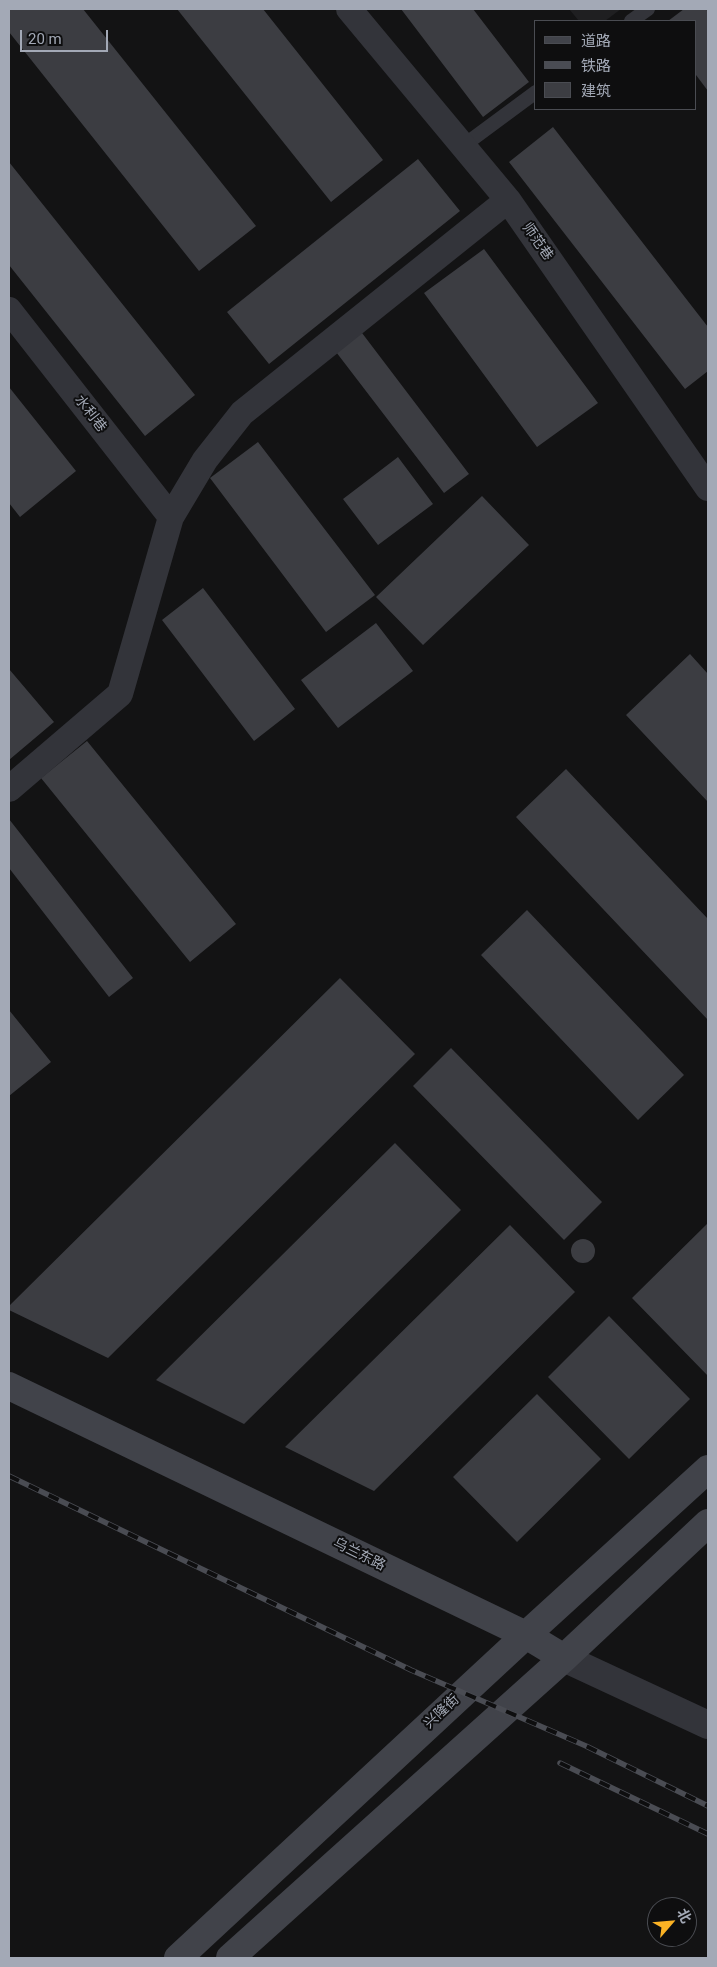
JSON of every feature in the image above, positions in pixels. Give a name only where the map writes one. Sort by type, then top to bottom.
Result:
[{"type":"main road","name":"乌兰东路","points":[[9,1386],[526,1635],[564,1658]]},
{"type":"main road","name":"兴隆街","points":[[178,1958],[708,1469]]},
{"type":"main road","points":[[230,1958],[564,1658],[708,1523]]},
{"type":"street","name":"师范巷","points":[[349,9],[508,200],[708,488]]},
{"type":"street","points":[[9,789],[120,694],[171,518],[205,460],[242,413],[508,200]]},
{"type":"street","name":"水利巷","points":[[9,310],[171,518]]},
{"type":"street","name":"乌兰东路","points":[[564,1658],[708,1725]]},
{"type":"lane","points":[[632,20],[648,9]]},
{"type":"lane","points":[[463,146],[534,93]]},
{"type":"shaded area","points":[[569,9],[621,9],[606,20],[578,20]]},
{"type":"building","points":[[9,9],[83,9],[256,226],[199,271],[9,32]]},
{"type":"building","points":[[177,9],[263,9],[383,160],[331,202]]},
{"type":"building","points":[[401,9],[473,9],[529,82],[483,117]]},
{"type":"building","points":[[684,9],[706,9],[708,12],[708,91],[697,76],[697,20],[669,20]]},
{"type":"building","points":[[553,127],[708,327],[708,371],[685,389],[509,162]]},
{"type":"building","points":[[418,159],[460,211],[269,364],[227,312]]},
{"type":"building","points":[[9,162],[195,395],[145,436],[9,265]]},
{"type":"building","points":[[484,249],[598,403],[537,447],[424,293]]},
{"type":"building","points":[[359,329],[469,474],[444,493],[333,348]]},
{"type":"building","points":[[9,387],[76,471],[20,517],[9,503]]},
{"type":"building","points":[[258,442],[375,595],[326,632],[210,478]]},
{"type":"building","points":[[398,457],[433,504],[378,545],[343,499]]},
{"type":"building","points":[[482,496],[529,545],[423,645],[376,597]]},
{"type":"building","points":[[203,588],[295,709],[254,741],[162,620]]},
{"type":"building","points":[[376,623],[413,671],[338,728],[301,680]]},
{"type":"building","points":[[690,654],[708,674],[708,802],[626,715]]},
{"type":"building","points":[[9,669],[54,722],[9,760]]},
{"type":"building","points":[[87,741],[236,924],[190,962],[41,778]]},
{"type":"building","points":[[566,769],[708,919],[708,1020],[516,817]]},
{"type":"building","points":[[9,819],[133,978],[109,997],[9,868]]},
{"type":"building","points":[[527,910],[684,1075],[638,1120],[481,955]]},
{"type":"building","points":[[340,978],[415,1054],[108,1358],[9,1310],[9,1306]]},
{"type":"building","points":[[9,1010],[51,1062],[9,1096]]},
{"type":"building","points":[[451,1048],[602,1202],[564,1240],[413,1086]]},
{"type":"building","points":[[395,1143],[461,1210],[244,1424],[156,1380]]},
{"type":"building","points":[[708,1223],[708,1376],[632,1298]]},
{"type":"building","points":[[510,1225],[575,1292],[374,1491],[285,1447]]},
{"type":"building","points":[[583,1239],[592,1242],[595,1251],[592,1260],[583,1263],[574,1260],[571,1251],[574,1242]]},
{"type":"building","points":[[609,1316],[690,1399],[629,1459],[548,1377]]},
{"type":"building","points":[[537,1394],[601,1459],[517,1542],[453,1477]]},
{"type":"railway","points":[[9,1476],[411,1670],[586,1746],[708,1806]]},
{"type":"railway","points":[[560,1763],[708,1834]]}]
